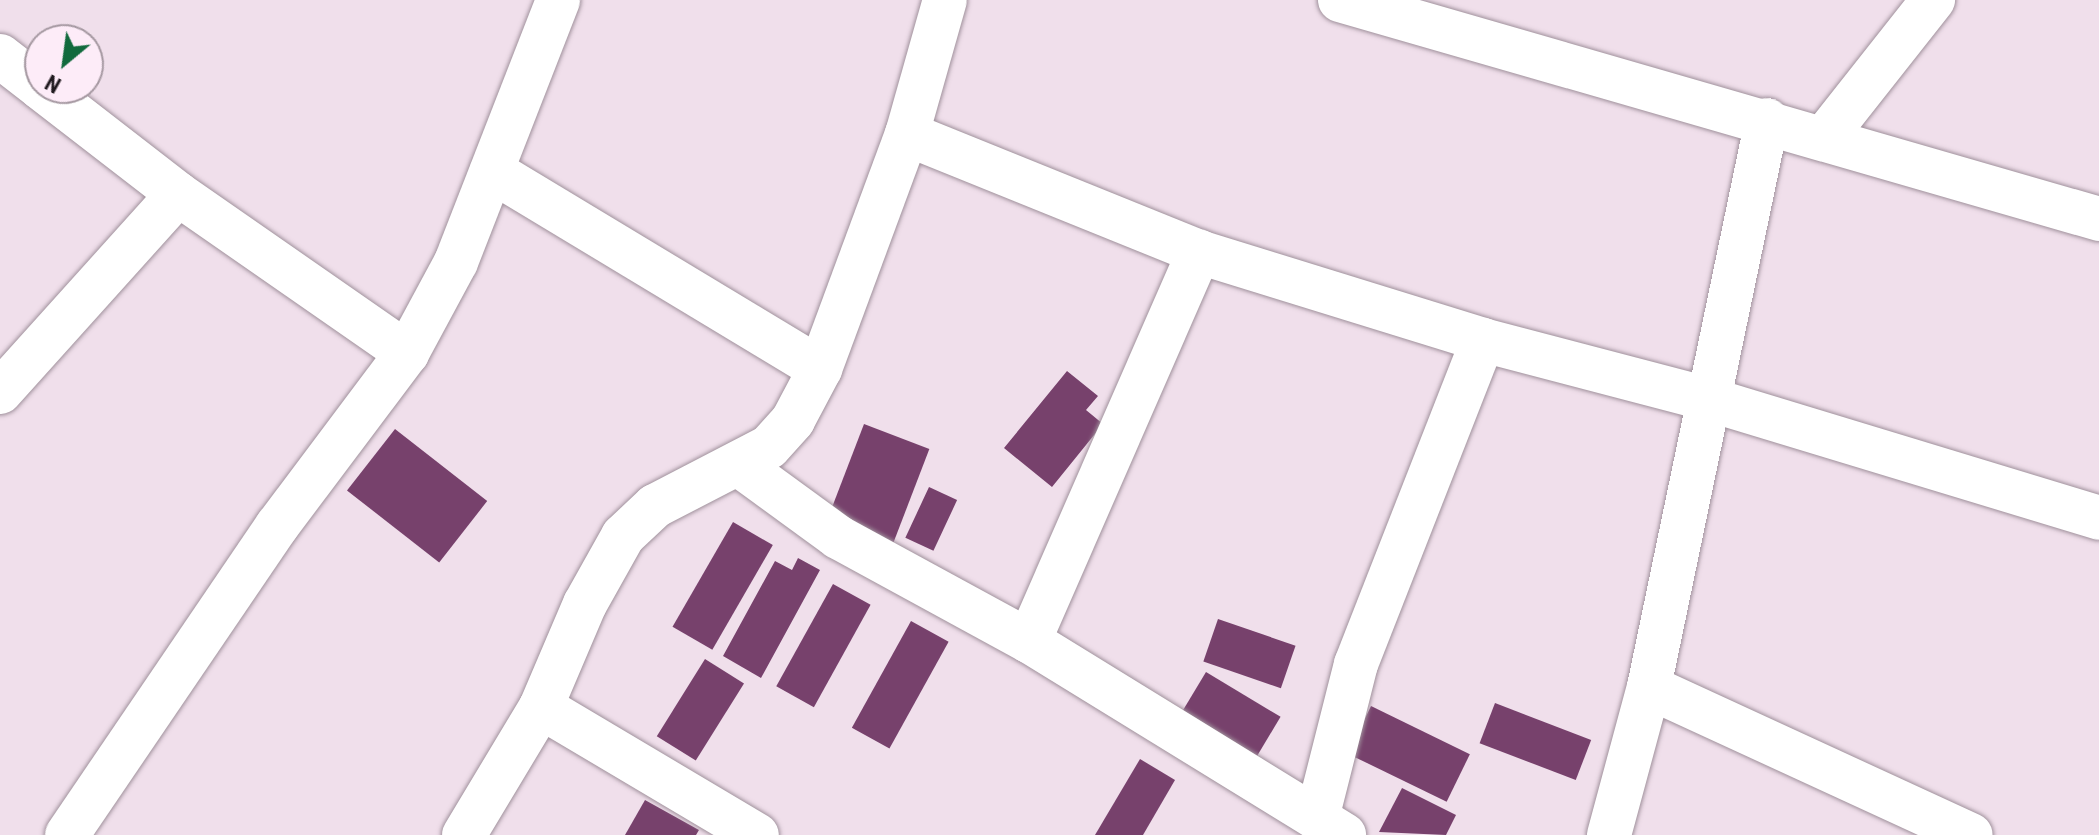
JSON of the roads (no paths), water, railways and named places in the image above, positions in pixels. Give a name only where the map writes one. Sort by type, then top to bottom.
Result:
[{"type":"street","points":[[67,835],[277,526],[407,353],[456,262],[558,0]]},
{"type":"street","points":[[464,835],[541,707],[585,604],[623,536],[655,506],[769,447],[793,420],[820,369],[907,134],[945,0]]},
{"type":"street","points":[[1340,0],[1767,120],[2099,219]]},
{"type":"street","points":[[1824,138],[1933,0]]},
{"type":"street","points":[[0,56],[24,75]]},
{"type":"street","points":[[61,104],[178,194],[407,353]]},
{"type":"street","points":[[1609,835],[1649,687],[1767,120]]},
{"type":"street","points":[[907,134],[1199,252],[1483,340],[1708,399],[2099,518]]},
{"type":"street","points":[[492,171],[820,369]]},
{"type":"street","points":[[0,392],[178,194]]},
{"type":"street","points":[[1029,641],[1199,252]]},
{"type":"street","points":[[738,464],[838,537],[1029,641],[1330,827],[1356,664],[1483,340]]},
{"type":"street","points":[[1649,687],[1971,835]]},
{"type":"street","points":[[541,707],[757,835]]}]
